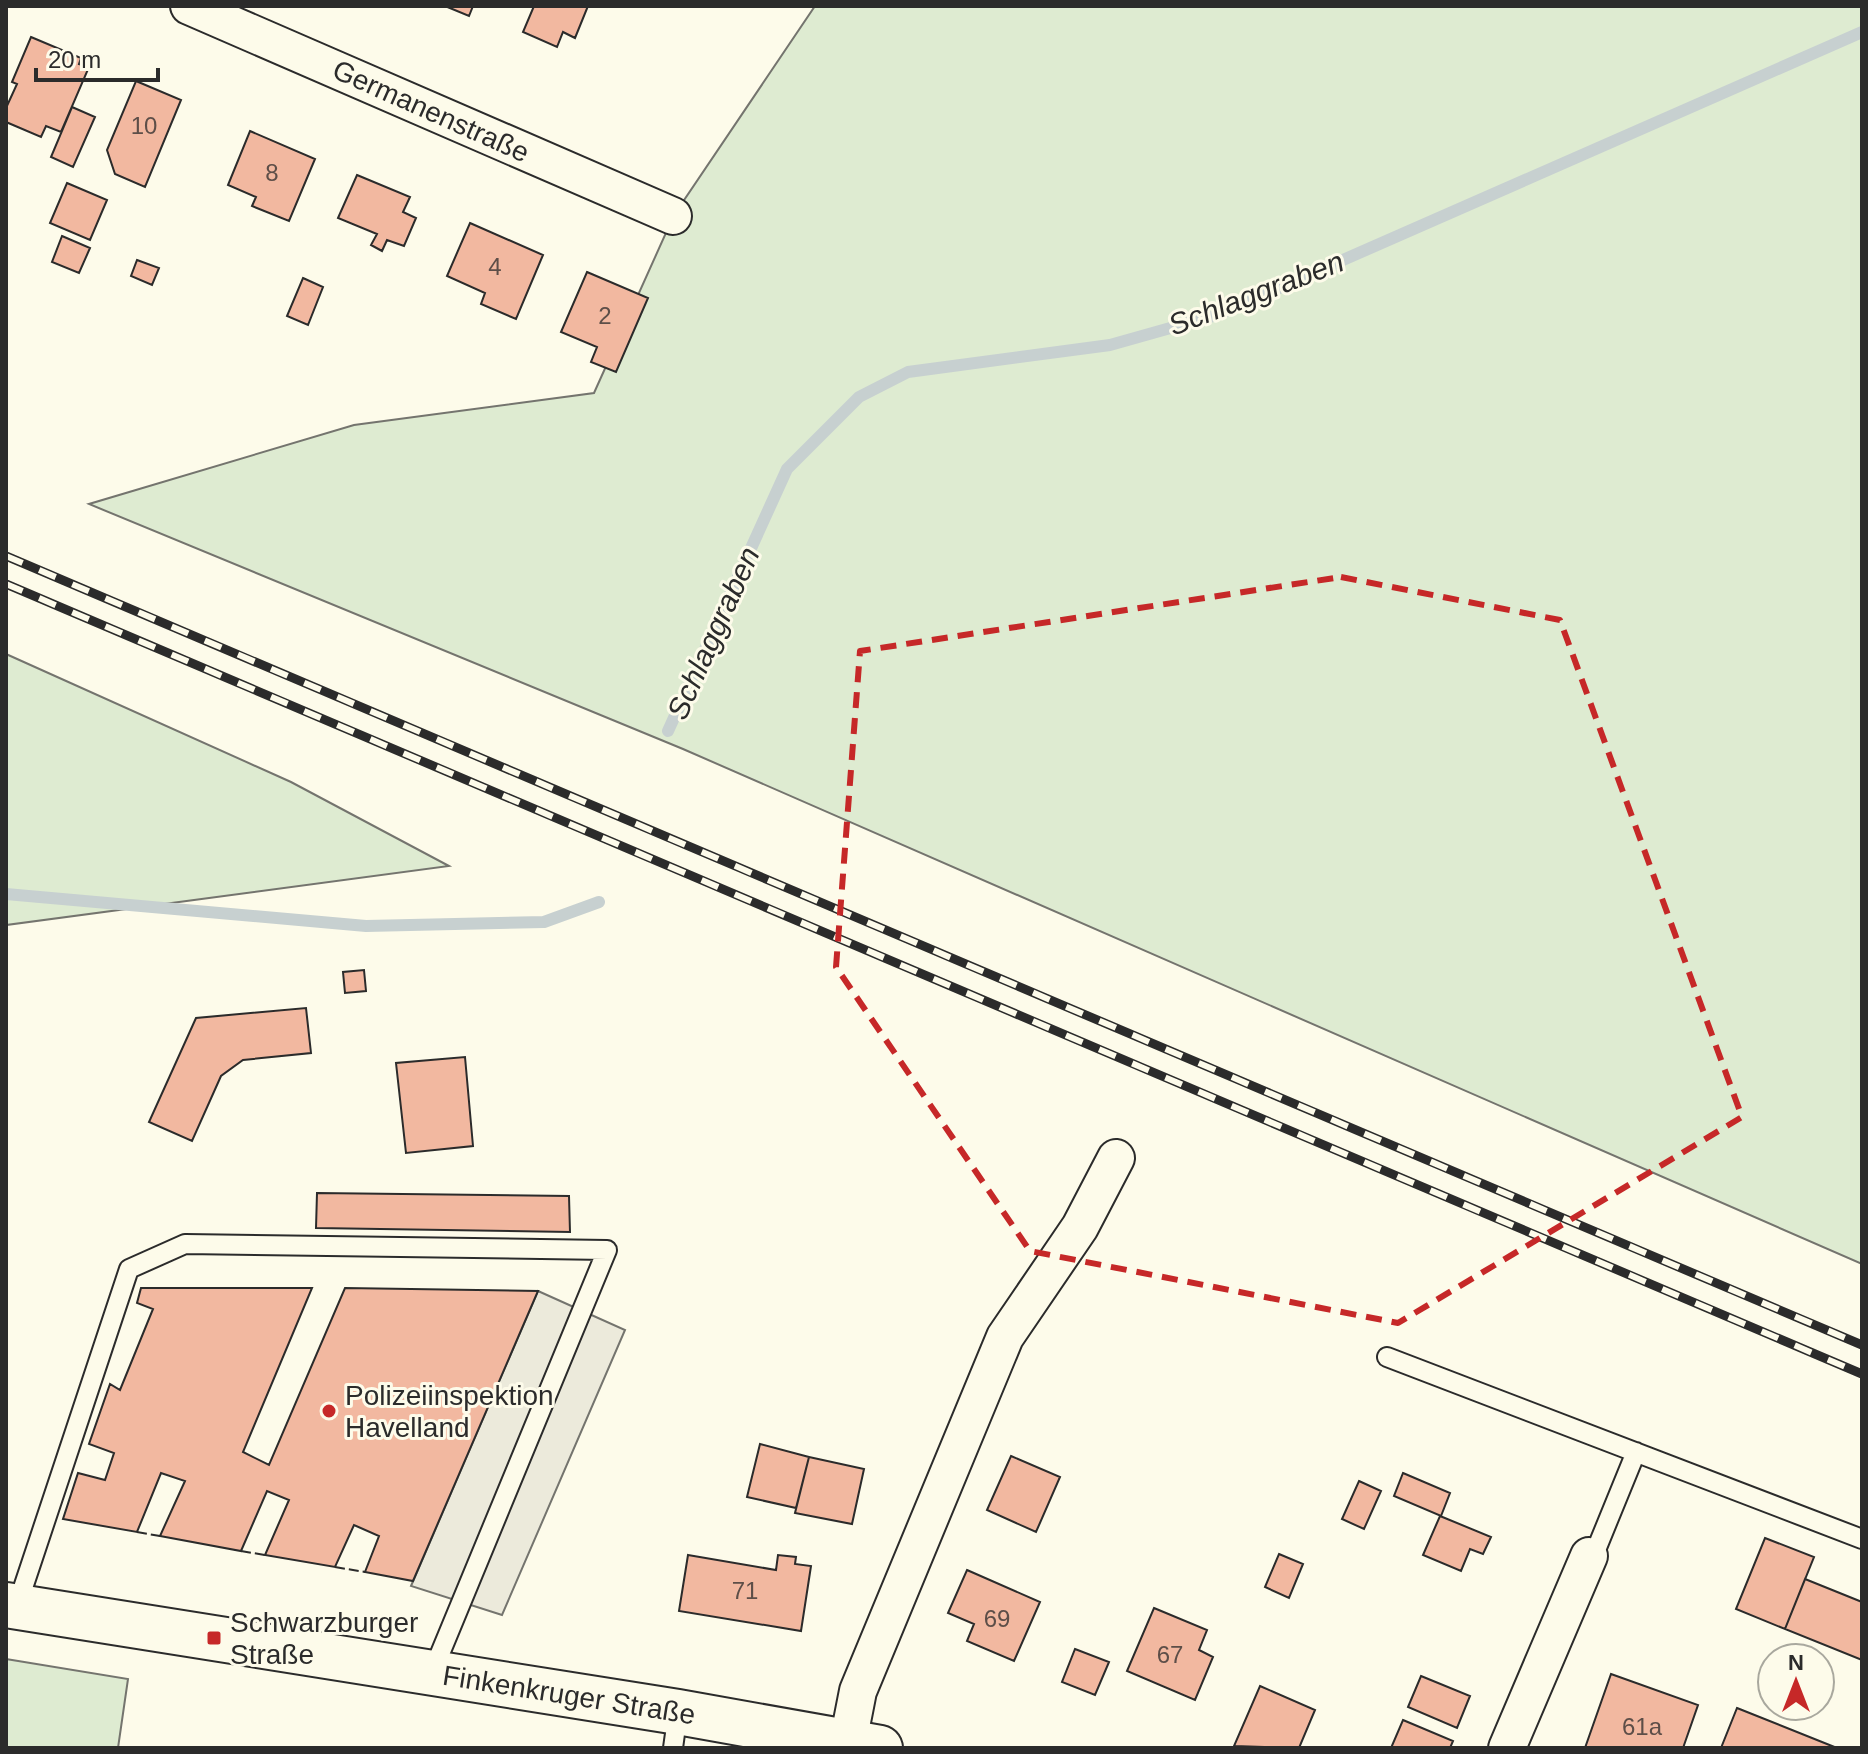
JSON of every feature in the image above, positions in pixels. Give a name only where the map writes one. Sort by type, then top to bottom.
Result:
[{"type":"street","name":"Germanenstraße","points":[[189,6],[673,216]]},
{"type":"street","name":"Finkenkruger Straße","points":[[11,1606],[432,1673],[676,1730],[864,1745],[858,1691],[1005,1337],[1080,1227],[1116,1158]]},
{"type":"street","points":[[1507,1748],[1589,1556]]},
{"type":"lane","points":[[11,1606],[129,1269],[185,1244],[607,1250],[432,1673]]},
{"type":"lane","points":[[1387,1357],[1862,1539]]},
{"type":"lane","points":[[1589,1556],[1598,1545],[1636,1452]]},
{"type":"highlighted area","points":[[1341,577],[1560,620],[1742,1117],[1398,1323],[1030,1251],[836,967],[860,651]]},
{"type":"green space","points":[[815,6],[1862,6],[1862,1264],[683,749],[89,504],[354,425],[594,393],[674,215]]},
{"type":"green space","points":[[6,654],[291,782],[449,866],[6,925]]},
{"type":"green space","points":[[6,1659],[128,1679],[118,1748],[6,1748]]},
{"type":"shaded area","points":[[538,1291],[625,1330],[502,1615],[411,1586]]},
{"type":"building","points":[[445,6],[473,6],[469,16]]},
{"type":"building","points":[[534,6],[588,6],[575,38],[563,32],[557,47],[523,32]]},
{"type":"building","points":[[31,37],[81,58],[79,64],[89,67],[61,132],[46,126],[41,137],[6,122],[6,108],[17,84],[12,82]]},
{"type":"building","points":[[136,81],[181,100],[145,187],[115,174],[107,150]]},
{"type":"building","points":[[72,107],[95,117],[73,167],[51,157]]},
{"type":"building","points":[[250,131],[315,159],[289,221],[252,206],[256,197],[228,185]]},
{"type":"building","points":[[357,175],[410,197],[403,212],[416,218],[404,246],[387,240],[382,251],[371,245],[377,234],[338,218]]},
{"type":"building","points":[[67,183],[107,200],[90,240],[50,223]]},
{"type":"building","points":[[470,223],[543,255],[516,319],[481,304],[485,293],[447,276]]},
{"type":"building","points":[[62,236],[90,248],[79,273],[52,262]]},
{"type":"building","points":[[137,260],[159,268],[152,285],[131,276]]},
{"type":"building","points":[[587,272],[648,298],[616,372],[591,362],[597,347],[561,332]]},
{"type":"building","points":[[303,278],[323,287],[308,325],[287,316]]},
{"type":"building","points":[[364,970],[366,991],[345,993],[343,972]]},
{"type":"building","points":[[306,1008],[311,1053],[243,1060],[221,1076],[192,1141],[149,1122],[196,1018]]},
{"type":"building","points":[[465,1057],[473,1146],[406,1153],[396,1063]]},
{"type":"building","points":[[317,1193],[569,1196],[570,1232],[316,1228]]},
{"type":"building","points":[[141,1288],[312,1288],[243,1452],[269,1465],[345,1288],[538,1291],[413,1581],[365,1572],[379,1536],[354,1525],[335,1567],[265,1555],[289,1500],[267,1491],[241,1551],[160,1536],[185,1481],[161,1473],[137,1532],[63,1519],[78,1473],[105,1480],[114,1453],[89,1444],[110,1384],[120,1390],[153,1309],[137,1303]]},
{"type":"building","points":[[760,1444],[809,1457],[796,1508],[747,1497]]},
{"type":"building","points":[[1011,1456],[1060,1477],[1036,1532],[987,1510]]},
{"type":"building","points":[[809,1457],[864,1469],[852,1524],[795,1513]]},
{"type":"building","points":[[1403,1473],[1450,1493],[1441,1516],[1394,1496]]},
{"type":"building","points":[[1359,1481],[1381,1491],[1364,1529],[1342,1519]]},
{"type":"building","points":[[1440,1516],[1491,1537],[1483,1554],[1470,1549],[1461,1571],[1423,1555]]},
{"type":"building","points":[[1765,1538],[1814,1557],[1785,1629],[1736,1609]]},
{"type":"building","points":[[1279,1554],[1303,1564],[1289,1598],[1265,1587]]},
{"type":"building","points":[[688,1555],[776,1570],[778,1555],[796,1557],[795,1564],[811,1566],[801,1631],[679,1611]]},
{"type":"building","points":[[967,1570],[1040,1602],[1014,1661],[967,1641],[974,1624],[948,1613]]},
{"type":"building","points":[[1805,1579],[1862,1602],[1862,1660],[1836,1650],[1836,1642],[1817,1642],[1785,1629]]},
{"type":"building","points":[[1154,1608],[1207,1630],[1199,1650],[1213,1657],[1195,1700],[1127,1671]]},
{"type":"building","points":[[1075,1649],[1109,1662],[1095,1695],[1062,1682]]},
{"type":"building","points":[[1611,1674],[1698,1705],[1683,1748],[1585,1748]]},
{"type":"building","points":[[1421,1676],[1470,1696],[1457,1728],[1408,1707]]},
{"type":"building","points":[[1260,1686],[1315,1710],[1299,1748],[1234,1746]]},
{"type":"building","points":[[1737,1708],[1756,1716],[1756,1722],[1772,1722],[1837,1748],[1721,1748]]},
{"type":"building","points":[[1403,1720],[1453,1741],[1450,1748],[1391,1748]]},
{"type":"waterway","name":"Schlaggraben","points":[[668,731],[787,469],[859,397],[908,372],[1110,345],[1220,314],[1862,32]]},
{"type":"waterway","name":"Schlaggraben","points":[[6,894],[366,926],[544,922],[599,902]]},
{"type":"railway","points":[[6,556],[1862,1345]]},
{"type":"railway","points":[[6,584],[1862,1374]]},
{"type":"fence","points":[[137,1532],[160,1536]]},
{"type":"fence","points":[[241,1551],[265,1555]]},
{"type":"fence","points":[[335,1567],[365,1572]]},
{"type":"place","name":"Polizeiinspektion Havelland","points":[[329,1411]]},
{"type":"place","name":"Schwarzburger Straße","points":[[214,1638]]}]
